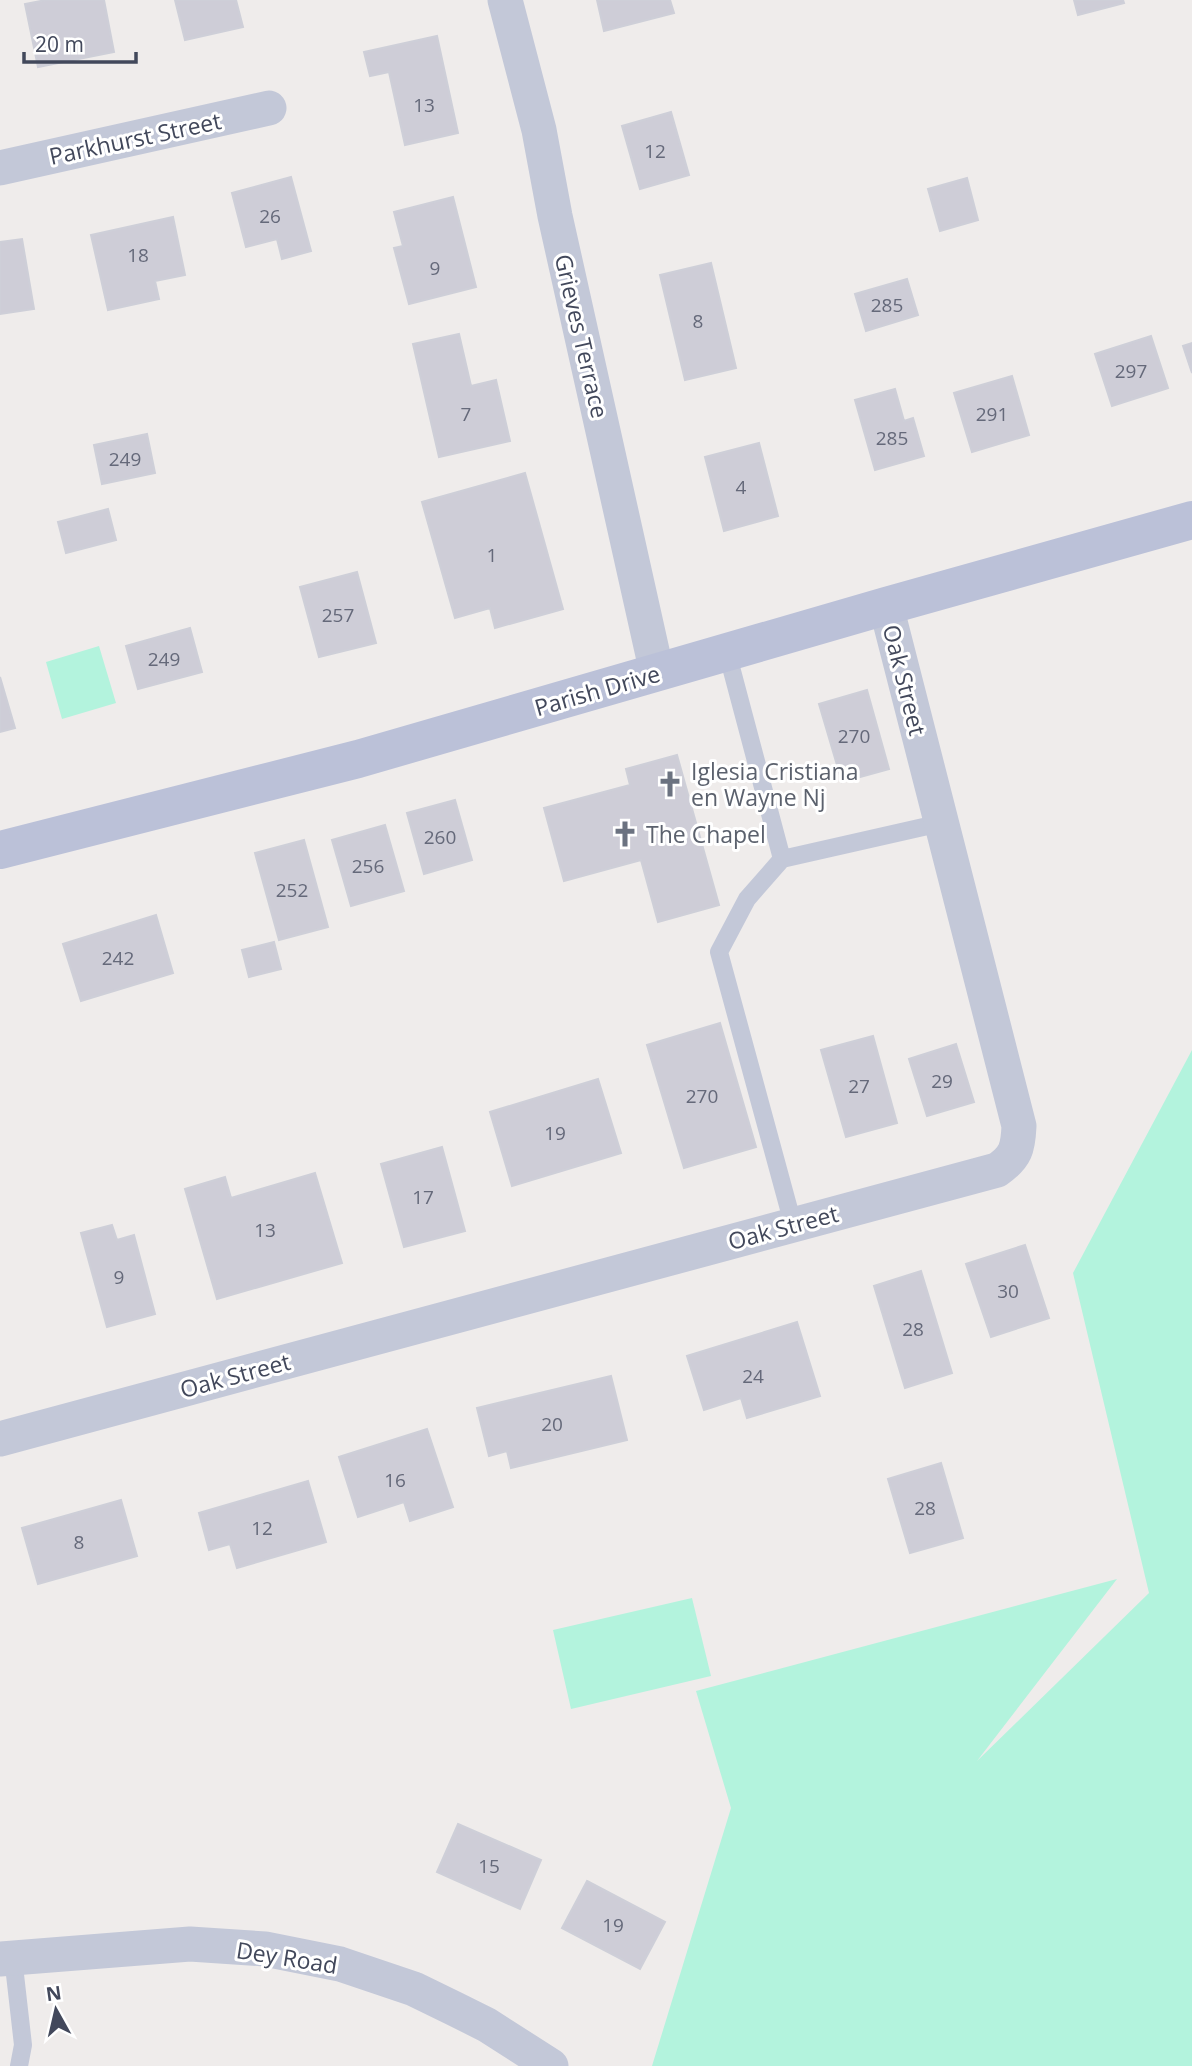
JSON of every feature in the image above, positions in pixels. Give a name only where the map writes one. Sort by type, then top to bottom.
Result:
[{"type":"street","name":"Grieves Terrace","points":[[505,0],[539,130],[555,216],[657,673]]},
{"type":"street","name":"Parkhurst Street","points":[[0,168],[269,108]]},
{"type":"street","name":"Parish Drive","points":[[0,850],[358,759],[1192,520]]},
{"type":"street","name":"Oak Street","points":[[0,1439],[997,1170],[1009,1161],[1018,1145],[1019,1126],[886,606]]},
{"type":"street","name":"Dey Road","points":[[6,1958],[190,1944],[265,1949],[340,1964],[414,1989],[487,2025],[551,2066]]},
{"type":"lane","points":[[727,652],[782,859]]},
{"type":"lane","points":[[793,1224],[719,952],[747,899],[782,859],[941,823]]},
{"type":"lane","points":[[6,1958],[23,2045],[19,2066]]},
{"type":"green space","points":[[99,646],[116,703],[62,719],[46,662]]},
{"type":"green space","points":[[1192,1050],[1192,2066],[652,2066],[731,1808],[696,1691],[1117,1579],[977,1761],[1149,1593],[1073,1273]]},
{"type":"green space","points":[[692,1598],[711,1676],[571,1709],[553,1630]]},
{"type":"building","points":[[46,0],[104,0],[114,52],[38,67],[25,4]]},
{"type":"building","points":[[175,0],[236,0],[243,27],[185,40]]},
{"type":"building","points":[[597,0],[670,0],[674,13],[604,31]]},
{"type":"building","points":[[1074,0],[1123,0],[1124,3],[1078,15]]},
{"type":"building","points":[[437,36],[458,133],[405,145],[389,72],[370,76],[364,52]]},
{"type":"building","points":[[671,112],[689,175],[640,189],[622,126]]},
{"type":"building","points":[[291,177],[311,251],[282,259],[277,239],[246,247],[232,193]]},
{"type":"building","points":[[967,178],[978,220],[940,231],[928,189]]},
{"type":"building","points":[[453,197],[476,287],[409,304],[394,248],[403,246],[394,212]]},
{"type":"building","points":[[173,217],[185,275],[155,281],[159,299],[108,310],[91,235]]},
{"type":"building","points":[[22,239],[34,309],[0,314],[0,242]]},
{"type":"building","points":[[711,263],[736,368],[685,380],[660,275]]},
{"type":"building","points":[[907,279],[918,315],[866,331],[855,294]]},
{"type":"building","points":[[459,334],[471,386],[496,380],[510,441],[439,457],[413,344]]},
{"type":"building","points":[[1151,336],[1168,388],[1112,406],[1095,354]]},
{"type":"building","points":[[1192,343],[1192,373],[1183,346]]},
{"type":"building","points":[[1012,376],[1029,435],[972,452],[954,393]]},
{"type":"building","points":[[895,389],[904,421],[913,418],[924,456],[875,470],[855,400]]},
{"type":"building","points":[[147,434],[155,473],[102,484],[94,445]]},
{"type":"building","points":[[759,443],[778,516],[724,531],[705,457]]},
{"type":"building","points":[[525,473],[563,609],[495,628],[490,608],[455,618],[422,502]]},
{"type":"building","points":[[108,509],[116,540],[66,553],[58,522]]},
{"type":"building","points":[[357,572],[376,643],[319,657],[300,587]]},
{"type":"building","points":[[190,628],[202,672],[138,689],[126,646]]},
{"type":"building","points":[[0,677],[15,728],[0,732]]},
{"type":"building","points":[[867,690],[889,769],[842,782],[819,704]]},
{"type":"building","name":"The Chapel","points":[[677,755],[719,905],[658,922],[641,860],[564,881],[544,808],[630,785],[626,769]]},
{"type":"building","points":[[455,800],[472,860],[424,874],[407,813]]},
{"type":"building","points":[[385,825],[404,891],[351,906],[332,840]]},
{"type":"building","points":[[304,840],[328,927],[279,940],[255,853]]},
{"type":"building","points":[[156,915],[173,973],[81,1001],[63,944]]},
{"type":"building","points":[[274,942],[281,969],[249,977],[242,950]]},
{"type":"building","points":[[720,1023],[756,1147],[684,1168],[647,1045]]},
{"type":"building","points":[[873,1036],[897,1123],[846,1137],[821,1050]]},
{"type":"building","points":[[956,1044],[974,1102],[927,1116],[909,1059]]},
{"type":"building","points":[[598,1079],[621,1153],[512,1186],[490,1112]]},
{"type":"building","points":[[442,1147],[465,1231],[404,1247],[381,1164]]},
{"type":"building","points":[[315,1173],[342,1263],[217,1299],[185,1189],[225,1177],[231,1198]]},
{"type":"building","points":[[112,1225],[117,1240],[134,1235],[155,1314],[107,1327],[81,1233]]},
{"type":"building","points":[[1025,1245],[1049,1318],[991,1337],[966,1264]]},
{"type":"building","points":[[921,1271],[952,1373],[905,1388],[874,1286]]},
{"type":"building","points":[[797,1322],[820,1396],[747,1418],[741,1398],[704,1410],[687,1356]]},
{"type":"building","points":[[611,1376],[627,1440],[511,1468],[507,1451],[489,1456],[477,1408]]},
{"type":"building","points":[[427,1429],[453,1507],[410,1521],[404,1502],[358,1517],[339,1457]]},
{"type":"building","points":[[941,1463],[963,1538],[910,1553],[888,1479]]},
{"type":"building","points":[[308,1481],[326,1542],[237,1568],[230,1544],[209,1550],[199,1513]]},
{"type":"building","points":[[121,1500],[137,1556],[38,1584],[22,1528]]},
{"type":"building","points":[[458,1824],[541,1860],[520,1909],[437,1872]]},
{"type":"building","points":[[587,1881],[665,1922],[640,1969],[562,1928]]},
{"type":"place","name":"Iglesia Cristiana en Wayne Nj","points":[[670,784]]},
{"type":"place","name":"The Chapel","points":[[625,834]]}]
